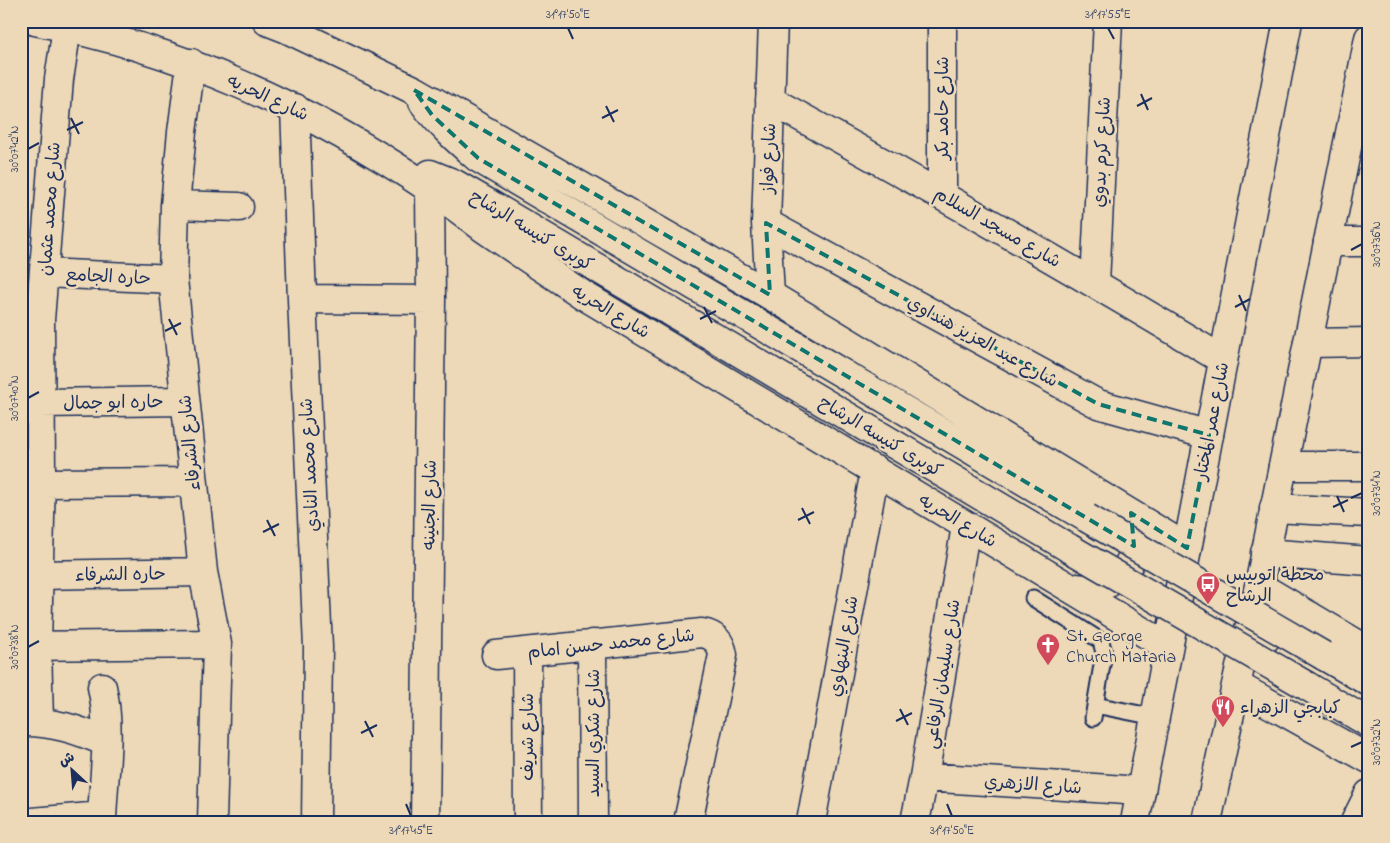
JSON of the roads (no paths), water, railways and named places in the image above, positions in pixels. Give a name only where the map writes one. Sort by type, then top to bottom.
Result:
[{"type":"street","name":"شارع الحريه","points":[[35,21],[130,43],[191,63],[244,84],[295,108],[342,134],[430,189],[524,256],[583,295],[1168,647]]},
{"type":"street","name":"شارع فواز","points":[[770,295],[766,223],[773,21]]},
{"type":"street","name":"شارع حامد بكر","points":[[942,21],[942,194]]},
{"type":"street","name":"شارع كرم بدوي","points":[[1095,283],[1108,21]]},
{"type":"street","name":"شارع عمر المختار","points":[[1135,822],[1288,21]]},
{"type":"street","points":[[277,23],[414,90],[770,295],[1187,548]]},
{"type":"street","name":"شارع محمد عثمان","points":[[30,722],[29,646],[33,569],[34,390],[40,320],[36,280],[59,79],[67,28]]},
{"type":"street","points":[[1207,822],[1259,586],[1328,242],[1359,133],[1368,40]]},
{"type":"street","name":"شارع الشرفاء","points":[[191,63],[175,205],[173,279],[203,572],[217,644],[212,822]]},
{"type":"street","name":"كوبرى كنيسه الرشاح","points":[[414,90],[438,121],[454,138],[478,158],[1087,518],[1369,682]]},
{"type":"street","name":"شارع مسجد السلام","points":[[770,100],[942,194],[1223,360]]},
{"type":"street","name":"شارع محمد النادي","points":[[295,108],[318,647],[316,822]]},
{"type":"street","name":"كوبرى كنيسه الرشاح","points":[[388,162],[422,171],[463,189],[1069,548],[1369,723]]},
{"type":"street","name":"شارع الجنينه","points":[[425,822],[431,300],[430,189]]},
{"type":"street","points":[[175,205],[239,207]]},
{"type":"street","name":"شارع عبد العزيز هنداوي","points":[[766,223],[1098,404],[1209,435]]},
{"type":"street","points":[[1328,242],[1369,242]]},
{"type":"street","name":"حاره الجامع","points":[[36,280],[173,279]]},
{"type":"street","points":[[302,299],[431,300]]},
{"type":"street","points":[[1308,342],[1369,342]]},
{"type":"street","name":"حاره ابو جمال","points":[[34,390],[185,401]]},
{"type":"street","points":[[1283,466],[1369,466]]},
{"type":"street","name":"شارع البنهاوي","points":[[810,822],[875,470]]},
{"type":"street","points":[[34,478],[193,482]]},
{"type":"street","points":[[1064,584],[1088,590],[1112,582],[1122,574],[1134,552],[1135,540],[1133,527],[1128,516],[1120,506]]},
{"type":"street","points":[[1274,508],[1369,513]]},
{"type":"street","name":"شارع سليمان الرفاعي","points":[[915,822],[966,526]]},
{"type":"street","points":[[1265,553],[1369,561]]},
{"type":"street","name":"حاره الشرفاء","points":[[33,569],[203,572]]},
{"type":"street","points":[[1259,586],[1369,651]]},
{"type":"street","points":[[1277,708],[1262,691],[1258,681],[1256,664],[1259,648],[1265,637],[1285,621],[1297,617],[1310,616]]},
{"type":"street","name":"شارع محمد حسن امام","points":[[496,655],[702,633],[712,636],[720,644],[723,654],[688,822]]},
{"type":"street","points":[[29,646],[217,644]]},
{"type":"street","name":"شارع شكري السيد","points":[[592,644],[594,822]]},
{"type":"street","name":"شارع شريف","points":[[527,652],[528,822]]},
{"type":"street","points":[[1236,685],[1369,759]]},
{"type":"street","points":[[32,822],[102,819],[106,706],[102,688]]},
{"type":"street","points":[[30,722],[72,728],[106,742]]},
{"type":"street","name":"شارع الازهري","points":[[924,776],[1141,791]]},
{"type":"street","points":[[1355,822],[1369,794]]},
{"type":"lane","points":[[1033,598],[1101,641],[1104,653],[1094,711],[1155,717]]},
{"type":"place","name":"محطة اتوبيس الرشاح","points":[[1208,605]]},
{"type":"place","name":"St. George Church Mataria","points":[[1048,666]]},
{"type":"place","name":"كبابجي الزهراء","points":[[1223,728]]}]
